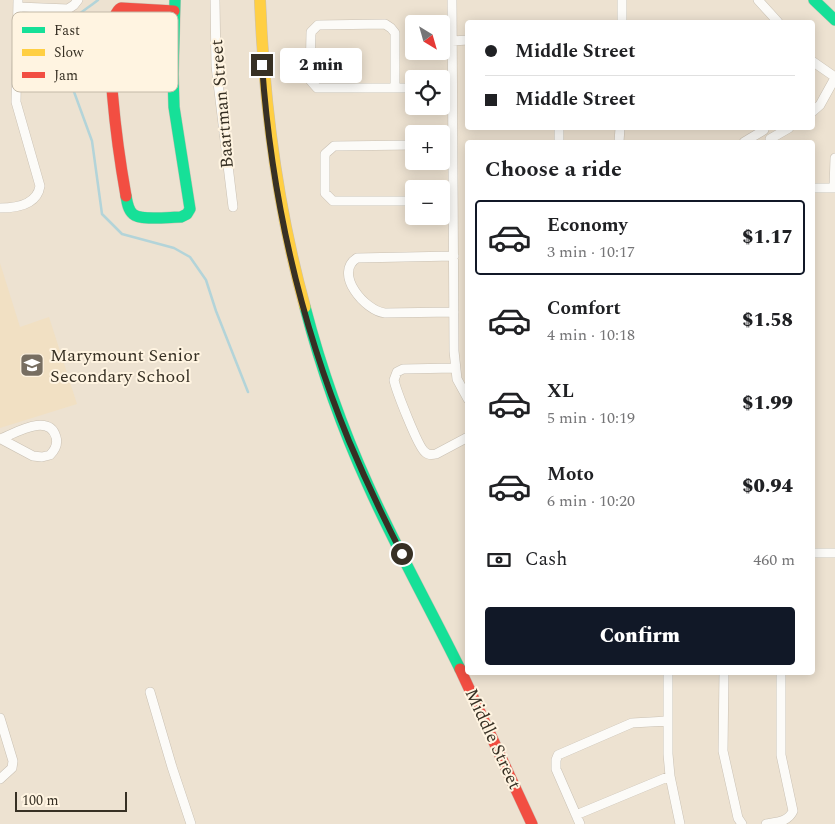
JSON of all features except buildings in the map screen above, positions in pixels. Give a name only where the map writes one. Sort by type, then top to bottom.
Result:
[{"type":"main road","name":"Middle Street","points":[[260,0],[268,128],[278,190],[288,243],[303,304],[322,368],[348,439],[380,510],[474,695],[532,824]]},
{"type":"main road","points":[[814,0],[835,20]]},
{"type":"main road","points":[[116,12],[122,8],[174,5]]},
{"type":"main road","points":[[112,92],[115,127],[127,204],[132,214],[139,218],[181,217],[187,214],[190,209],[173,92]]},
{"type":"street","points":[[18,4],[68,9],[78,0]]},
{"type":"street","name":"Baartman Street","points":[[215,0],[216,66],[233,207]]},
{"type":"street","points":[[452,0],[455,368],[458,382],[465,394]]},
{"type":"street","points":[[622,0],[622,20]]},
{"type":"street","points":[[758,0],[776,20]]},
{"type":"street","points":[[394,88],[395,33],[390,26],[385,24],[318,25],[311,32],[310,80],[315,87],[318,88],[394,88],[405,88]]},
{"type":"street","points":[[452,41],[465,40]]},
{"type":"street","points":[[815,63],[835,77],[820,105],[815,109]]},
{"type":"street","points":[[0,208],[32,201],[38,194],[40,186],[16,102],[16,92]]},
{"type":"street","points":[[747,140],[762,130]]},
{"type":"street","points":[[772,140],[786,130]]},
{"type":"street","points":[[405,145],[334,146],[325,154],[324,161],[325,193],[333,201],[405,201]]},
{"type":"street","points":[[815,188],[834,188],[835,158]]},
{"type":"street","points":[[454,256],[357,258],[351,263],[349,269],[350,284],[353,289],[375,311],[385,314],[454,312]]},
{"type":"street","points":[[455,368],[403,369],[397,372],[394,380],[425,453],[430,455],[436,454],[465,439]]},
{"type":"street","points":[[39,425],[48,427],[54,432],[57,439],[56,446],[50,455],[38,457],[1,439],[39,425]]},
{"type":"street","points":[[815,553],[835,553]]},
{"type":"street","points":[[668,675],[670,776],[680,824]]},
{"type":"street","points":[[724,675],[723,751],[738,818],[742,824]]},
{"type":"street","points":[[766,824],[789,818],[793,811],[781,755],[781,675]]},
{"type":"street","points":[[150,692],[191,824]]},
{"type":"street","points":[[0,718],[13,765],[0,779]]},
{"type":"street","points":[[668,720],[632,723],[559,754],[556,760],[556,769],[578,820],[670,776]]},
{"type":"shaded area","name":"Marymount Senior Secondary School","points":[[0,263],[20,327],[49,317],[77,404],[0,428]]},
{"type":"waterway","points":[[82,12],[98,0]]},
{"type":"waterway","points":[[74,92],[92,141],[102,214],[122,234],[174,248],[190,257],[206,280],[216,311],[248,392]]},
{"type":"traffic: fast","points":[[175,0],[175,12]]},
{"type":"traffic: fast","points":[[814,0],[835,20]]},
{"type":"traffic: fast","points":[[126,196],[131,212],[137,216],[156,218],[181,217],[187,214],[190,209],[174,107],[174,92]]},
{"type":"traffic: fast","points":[[305,307],[318,353],[349,442],[390,532],[460,669]]},
{"type":"traffic: slow","points":[[260,0],[265,78],[274,155],[287,231],[305,307]]},
{"type":"traffic: jam","points":[[118,12],[121,8],[174,11]]},
{"type":"traffic: jam","points":[[113,92],[126,196]]},
{"type":"traffic: jam","points":[[460,669],[532,824]]},
{"type":"place","name":"Marymount Senior Secondary School","points":[[32,365]]},
{"type":"route","points":[[262,65],[268,128],[277,187],[285,230],[303,304],[322,368],[348,439],[402,554]]}]
